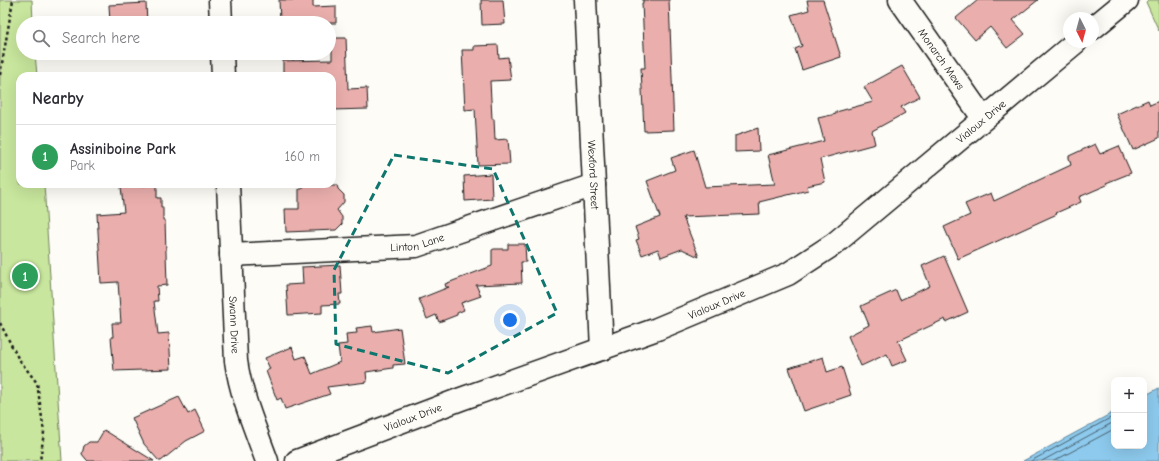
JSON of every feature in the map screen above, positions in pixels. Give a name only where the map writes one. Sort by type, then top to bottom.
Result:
[{"type":"street","points":[[220,0],[221,16]]},
{"type":"street","name":"Wexford Street","points":[[585,0],[602,349]]},
{"type":"street","name":"Monarch Mews","points":[[900,0],[983,118]]},
{"type":"street","points":[[1099,23],[1126,0]]},
{"type":"street","name":"Vialoux Drive","points":[[297,461],[461,398],[657,329],[788,274],[834,244],[1069,48]]},
{"type":"street","points":[[223,60],[224,72]]},
{"type":"street","name":"Linton Lane","points":[[231,255],[416,246],[594,185]]},
{"type":"street","name":"Swann Drive","points":[[228,188],[238,378],[267,461]]},
{"type":"path","points":[[0,75],[13,0]]},
{"type":"path","points":[[0,323],[18,358],[37,383],[44,432],[40,461]]},
{"type":"highlighted area","points":[[394,155],[493,169],[557,313],[448,373],[336,344],[334,270]]},
{"type":"green space","points":[[0,0],[32,0],[33,16],[16,16],[16,60],[36,60],[37,72],[16,72],[16,188],[44,188],[62,461],[0,461]]},
{"type":"green space","points":[[1148,0],[1159,0],[1159,31],[1146,2]]},
{"type":"water","points":[[1159,388],[1159,461],[1023,461],[1111,414],[1111,449],[1147,449],[1147,394]]},
{"type":"building","points":[[279,0],[313,0],[313,7],[336,6],[336,16],[280,16]]},
{"type":"building","points":[[481,0],[503,0],[505,24],[482,25]]},
{"type":"building","points":[[643,0],[669,0],[674,130],[644,131],[641,68],[645,68]]},
{"type":"building","points":[[807,0],[823,0],[841,57],[802,70],[795,49],[802,46],[791,15],[809,10]]},
{"type":"building","points":[[978,0],[1038,0],[1013,20],[1025,34],[1007,48],[990,27],[975,40],[956,18]]},
{"type":"building","points":[[146,3],[147,16],[110,16],[109,5]]},
{"type":"building","points":[[336,38],[346,38],[348,89],[367,88],[368,109],[336,110],[336,72],[283,72],[283,61],[336,60]]},
{"type":"building","points":[[498,45],[499,58],[508,57],[511,80],[490,81],[492,119],[494,119],[495,140],[508,139],[510,164],[478,165],[475,109],[465,110],[462,50],[474,50],[474,46]]},
{"type":"building","points":[[902,66],[920,97],[901,107],[905,113],[872,131],[875,144],[820,159],[825,182],[807,186],[808,190],[759,202],[760,214],[683,217],[699,257],[682,249],[661,257],[658,249],[642,255],[636,240],[639,239],[635,227],[660,217],[647,181],[675,170],[671,158],[694,150],[705,187],[775,184],[768,155],[824,141],[818,118],[873,102],[864,87]]},
{"type":"building","points":[[1148,100],[1150,105],[1159,101],[1159,138],[1133,150],[1117,114]]},
{"type":"building","points":[[758,128],[759,151],[735,152],[735,136]]},
{"type":"building","points":[[1095,144],[1100,154],[1119,146],[1131,173],[1106,183],[1107,185],[1079,197],[1081,202],[1056,213],[1057,214],[958,259],[944,227],[970,215],[965,204],[991,193],[994,201],[1071,165],[1069,156]]},
{"type":"building","points":[[491,174],[492,199],[465,201],[464,176]]},
{"type":"building","points":[[337,185],[338,189],[344,195],[344,202],[337,210],[342,217],[342,224],[336,230],[286,232],[285,209],[299,209],[299,189],[336,188]]},
{"type":"building","points":[[121,188],[157,188],[157,198],[161,198],[163,220],[165,220],[167,285],[157,286],[158,301],[154,301],[158,334],[169,333],[171,369],[114,371],[111,337],[113,337],[112,323],[121,323],[118,282],[101,283],[97,214],[124,212]]},
{"type":"building","points":[[508,244],[525,244],[526,262],[521,262],[522,283],[476,285],[481,296],[461,303],[464,310],[457,313],[457,315],[439,322],[436,315],[427,319],[419,299],[449,287],[446,287],[445,284],[492,266],[492,250],[508,249]]},
{"type":"building","points":[[944,256],[968,312],[946,322],[945,319],[898,341],[907,360],[892,366],[887,354],[861,366],[848,336],[869,325],[861,306],[896,290],[900,300],[930,286],[922,266]]},
{"type":"building","points":[[340,265],[342,294],[339,294],[340,304],[322,305],[322,313],[288,315],[286,285],[303,284],[302,267]]},
{"type":"building","points":[[372,326],[373,332],[400,328],[405,364],[393,365],[393,368],[366,372],[367,382],[327,387],[330,394],[285,409],[281,398],[277,400],[266,371],[270,369],[265,358],[292,347],[296,359],[305,356],[312,374],[340,362],[338,345],[347,344],[346,334],[357,333],[356,328]]},
{"type":"building","points":[[823,357],[827,372],[842,367],[851,395],[804,411],[789,368]]},
{"type":"building","points":[[179,397],[188,414],[195,410],[205,431],[186,441],[159,461],[144,444],[132,418]]},
{"type":"building","points":[[104,430],[154,461],[88,461],[82,454],[84,446],[89,442],[97,442]]},
{"type":"place","name":"Assiniboine Park","points":[[25,276]]}]
